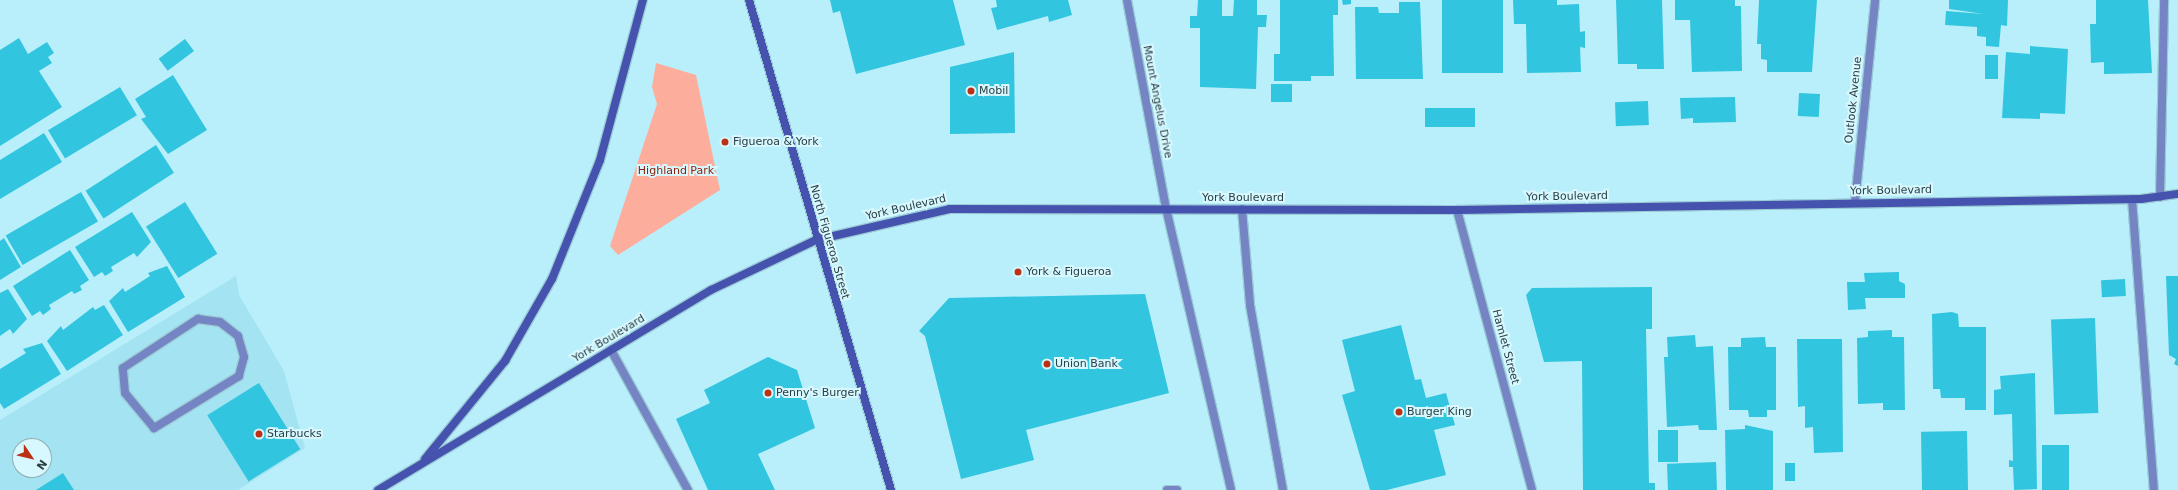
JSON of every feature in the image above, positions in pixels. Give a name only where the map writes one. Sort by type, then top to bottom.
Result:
[{"type":"main road","points":[[422,463],[505,361],[552,279],[600,160],[644,0]]},
{"type":"main road","name":"North Figueroa Street","points":[[749,0],[816,240],[891,490]]},
{"type":"main road","name":"York Boulevard","points":[[378,490],[711,290],[816,240],[950,209],[1242,208],[1457,210],[1855,202],[2132,199],[2178,194]]},
{"type":"street","name":"Mount Angelus Drive","points":[[1127,0],[1166,208],[1231,490]]},
{"type":"street","name":"Outlook Avenue","points":[[1855,202],[1875,0]]},
{"type":"street","points":[[2160,197],[2164,0]]},
{"type":"street","points":[[2132,199],[2146,360],[2154,490]]},
{"type":"street","points":[[1242,208],[1250,306],[1283,490]]},
{"type":"street","name":"Hamlet Street","points":[[1457,210],[1532,490]]},
{"type":"street","points":[[198,319],[220,322],[238,336],[244,356],[239,376],[154,428],[125,393],[123,368],[198,319]]},
{"type":"street","points":[[611,350],[673,460],[688,490]]},
{"type":"street","points":[[1167,490],[1178,490]]},
{"type":"shaded area","points":[[236,276],[239,295],[284,371],[305,448],[238,490],[0,490],[0,420]]},
{"type":"green space","name":"Highland Park","points":[[656,63],[696,75],[720,190],[618,255],[610,246],[657,104],[652,87]]},
{"type":"building","points":[[830,0],[953,0],[965,45],[856,74],[840,11],[833,13]]},
{"type":"building","points":[[996,0],[1068,0],[1072,15],[1049,22],[1048,16],[997,30],[991,8],[997,7]]},
{"type":"building","points":[[1198,0],[1222,0],[1222,16],[1233,16],[1234,0],[1257,0],[1257,15],[1267,15],[1266,27],[1258,27],[1256,89],[1200,87],[1200,28],[1190,28],[1190,16],[1197,16]]},
{"type":"building","points":[[1280,0],[1338,0],[1338,15],[1333,15],[1334,76],[1311,76],[1311,81],[1274,81],[1274,54],[1280,54]]},
{"type":"building","points":[[1342,0],[1351,0],[1351,4],[1343,5]]},
{"type":"building","points":[[1442,0],[1503,0],[1503,73],[1442,73]]},
{"type":"building","points":[[1513,0],[1557,0],[1557,5],[1579,4],[1580,32],[1585,31],[1585,48],[1580,47],[1581,72],[1527,73],[1526,24],[1514,24]]},
{"type":"building","points":[[1616,0],[1662,0],[1664,69],[1637,69],[1637,64],[1618,64]]},
{"type":"building","points":[[1675,0],[1735,0],[1735,6],[1741,6],[1742,71],[1692,72],[1690,20],[1675,20]]},
{"type":"building","points":[[1759,0],[1817,0],[1812,72],[1767,72],[1767,60],[1761,59],[1761,44],[1757,44]]},
{"type":"building","points":[[1949,0],[2008,0],[2007,26],[2001,25],[1999,47],[1986,46],[1986,37],[1977,36],[1977,27],[1945,25],[1946,11],[1984,14],[1949,9]]},
{"type":"building","points":[[2096,0],[2148,0],[2152,73],[2104,74],[2104,62],[2091,63],[2090,24],[2096,24]]},
{"type":"building","points":[[1399,2],[1420,2],[1423,79],[1356,79],[1355,7],[1378,7],[1379,13],[1399,13]]},
{"type":"building","points":[[19,38],[28,54],[47,42],[54,53],[48,57],[52,63],[39,71],[62,107],[0,146],[0,50]]},
{"type":"building","points":[[185,39],[194,51],[168,71],[159,59]]},
{"type":"building","points":[[2030,46],[2068,49],[2065,114],[2040,113],[2040,119],[2002,118],[2006,52],[2030,54]]},
{"type":"building","points":[[1014,52],[1015,133],[950,134],[950,67]]},
{"type":"building","points":[[1985,55],[1998,55],[1998,79],[1985,79]]},
{"type":"building","points":[[173,75],[207,130],[168,154],[141,119],[146,117],[135,99]]},
{"type":"building","points":[[1271,84],[1292,84],[1292,102],[1271,102]]},
{"type":"building","points":[[120,87],[137,115],[65,159],[48,130]]},
{"type":"building","points":[[1799,93],[1820,94],[1819,117],[1798,116]]},
{"type":"building","points":[[1735,97],[1736,122],[1693,123],[1693,118],[1681,119],[1680,98]]},
{"type":"building","points":[[1648,101],[1649,125],[1616,126],[1615,102]]},
{"type":"building","points":[[1425,108],[1475,108],[1475,127],[1425,127]]},
{"type":"building","points":[[44,133],[62,162],[0,199],[0,160]]},
{"type":"building","points":[[156,145],[174,173],[104,218],[86,191]]},
{"type":"building","points":[[81,192],[98,221],[23,265],[6,236]]},
{"type":"building","points":[[185,202],[217,254],[178,278],[146,226]]},
{"type":"building","points":[[132,212],[151,242],[137,257],[134,253],[111,267],[113,271],[105,276],[102,272],[94,277],[75,247]]},
{"type":"building","points":[[4,238],[21,267],[0,280],[0,241]]},
{"type":"building","points":[[70,250],[89,280],[80,286],[82,290],[74,294],[72,291],[49,305],[51,309],[43,315],[40,311],[32,316],[13,286]]},
{"type":"building","points":[[167,266],[185,297],[128,332],[109,301],[123,288],[125,292],[150,276],[148,273]]},
{"type":"building","points":[[1899,272],[1899,281],[1905,284],[1905,298],[1865,298],[1866,309],[1848,310],[1847,282],[1865,282],[1864,273]]},
{"type":"building","points":[[2166,276],[2178,276],[2178,366],[2174,364],[2176,359],[2169,355]]},
{"type":"building","points":[[2125,279],[2126,296],[2102,297],[2101,280]]},
{"type":"building","points":[[1652,287],[1652,329],[1646,329],[1649,483],[1655,483],[1655,490],[1583,490],[1582,361],[1544,362],[1526,295],[1532,288]]},
{"type":"building","points":[[8,289],[27,319],[13,334],[10,329],[0,336],[0,293]]},
{"type":"building","name":"Union Bank","points":[[1145,294],[1169,393],[1026,430],[1034,460],[961,479],[925,336],[919,331],[949,298]]},
{"type":"building","points":[[104,305],[123,335],[67,371],[47,341],[61,326],[63,330],[93,307],[95,310]]},
{"type":"building","points":[[1952,312],[1958,314],[1959,327],[1986,327],[1986,410],[1965,410],[1965,398],[1941,398],[1940,389],[1933,389],[1932,314]]},
{"type":"building","points":[[2095,318],[2098,413],[2054,414],[2051,320]]},
{"type":"building","name":"Burger King","points":[[1401,325],[1415,380],[1421,379],[1426,398],[1446,393],[1455,425],[1434,430],[1446,475],[1387,490],[1370,490],[1342,395],[1355,391],[1342,340]]},
{"type":"building","points":[[1892,330],[1892,337],[1904,337],[1905,410],[1883,410],[1883,403],[1858,404],[1857,338],[1868,337],[1868,331]]},
{"type":"building","points":[[1695,335],[1696,347],[1713,346],[1717,430],[1699,430],[1698,425],[1667,427],[1664,357],[1668,357],[1667,337]]},
{"type":"building","points":[[1765,337],[1766,347],[1776,347],[1776,410],[1767,410],[1767,417],[1749,417],[1748,410],[1729,410],[1728,347],[1741,347],[1741,338]]},
{"type":"building","points":[[1797,339],[1842,339],[1843,452],[1814,453],[1813,427],[1805,428],[1805,406],[1798,407]]},
{"type":"building","points":[[42,343],[61,374],[4,409],[0,403],[0,369],[26,353],[23,349]]},
{"type":"building","points":[[768,357],[797,370],[815,428],[758,454],[775,490],[708,490],[676,419],[710,403],[704,390]]},
{"type":"building","points":[[2035,373],[2037,489],[2014,490],[2013,467],[2009,467],[2009,460],[2013,461],[2012,414],[1994,415],[1994,390],[2001,389],[2000,376]]},
{"type":"building","points":[[259,383],[300,449],[249,481],[207,415]]},
{"type":"building","points":[[1745,425],[1773,431],[1773,490],[1726,490],[1725,430],[1745,429]]},
{"type":"building","points":[[1658,430],[1678,430],[1678,462],[1658,462]]},
{"type":"building","points":[[1967,431],[1968,490],[1922,490],[1921,432]]},
{"type":"building","points":[[2042,445],[2069,445],[2069,490],[2042,490]]},
{"type":"building","points":[[1716,462],[1717,490],[1668,490],[1667,464]]},
{"type":"building","points":[[1785,463],[1795,463],[1795,481],[1785,481]]},
{"type":"building","points":[[63,473],[74,490],[36,490]]},
{"type":"place","name":"Mobil","points":[[971,91]]},
{"type":"place","name":"Figueroa & York","points":[[725,142]]},
{"type":"place","name":"York & Figueroa","points":[[1018,272]]},
{"type":"place","name":"Union Bank","points":[[1047,364]]},
{"type":"place","name":"Penny's Burger","points":[[768,393]]},
{"type":"place","name":"Burger King","points":[[1399,412]]},
{"type":"place","name":"Starbucks","points":[[259,434]]}]
